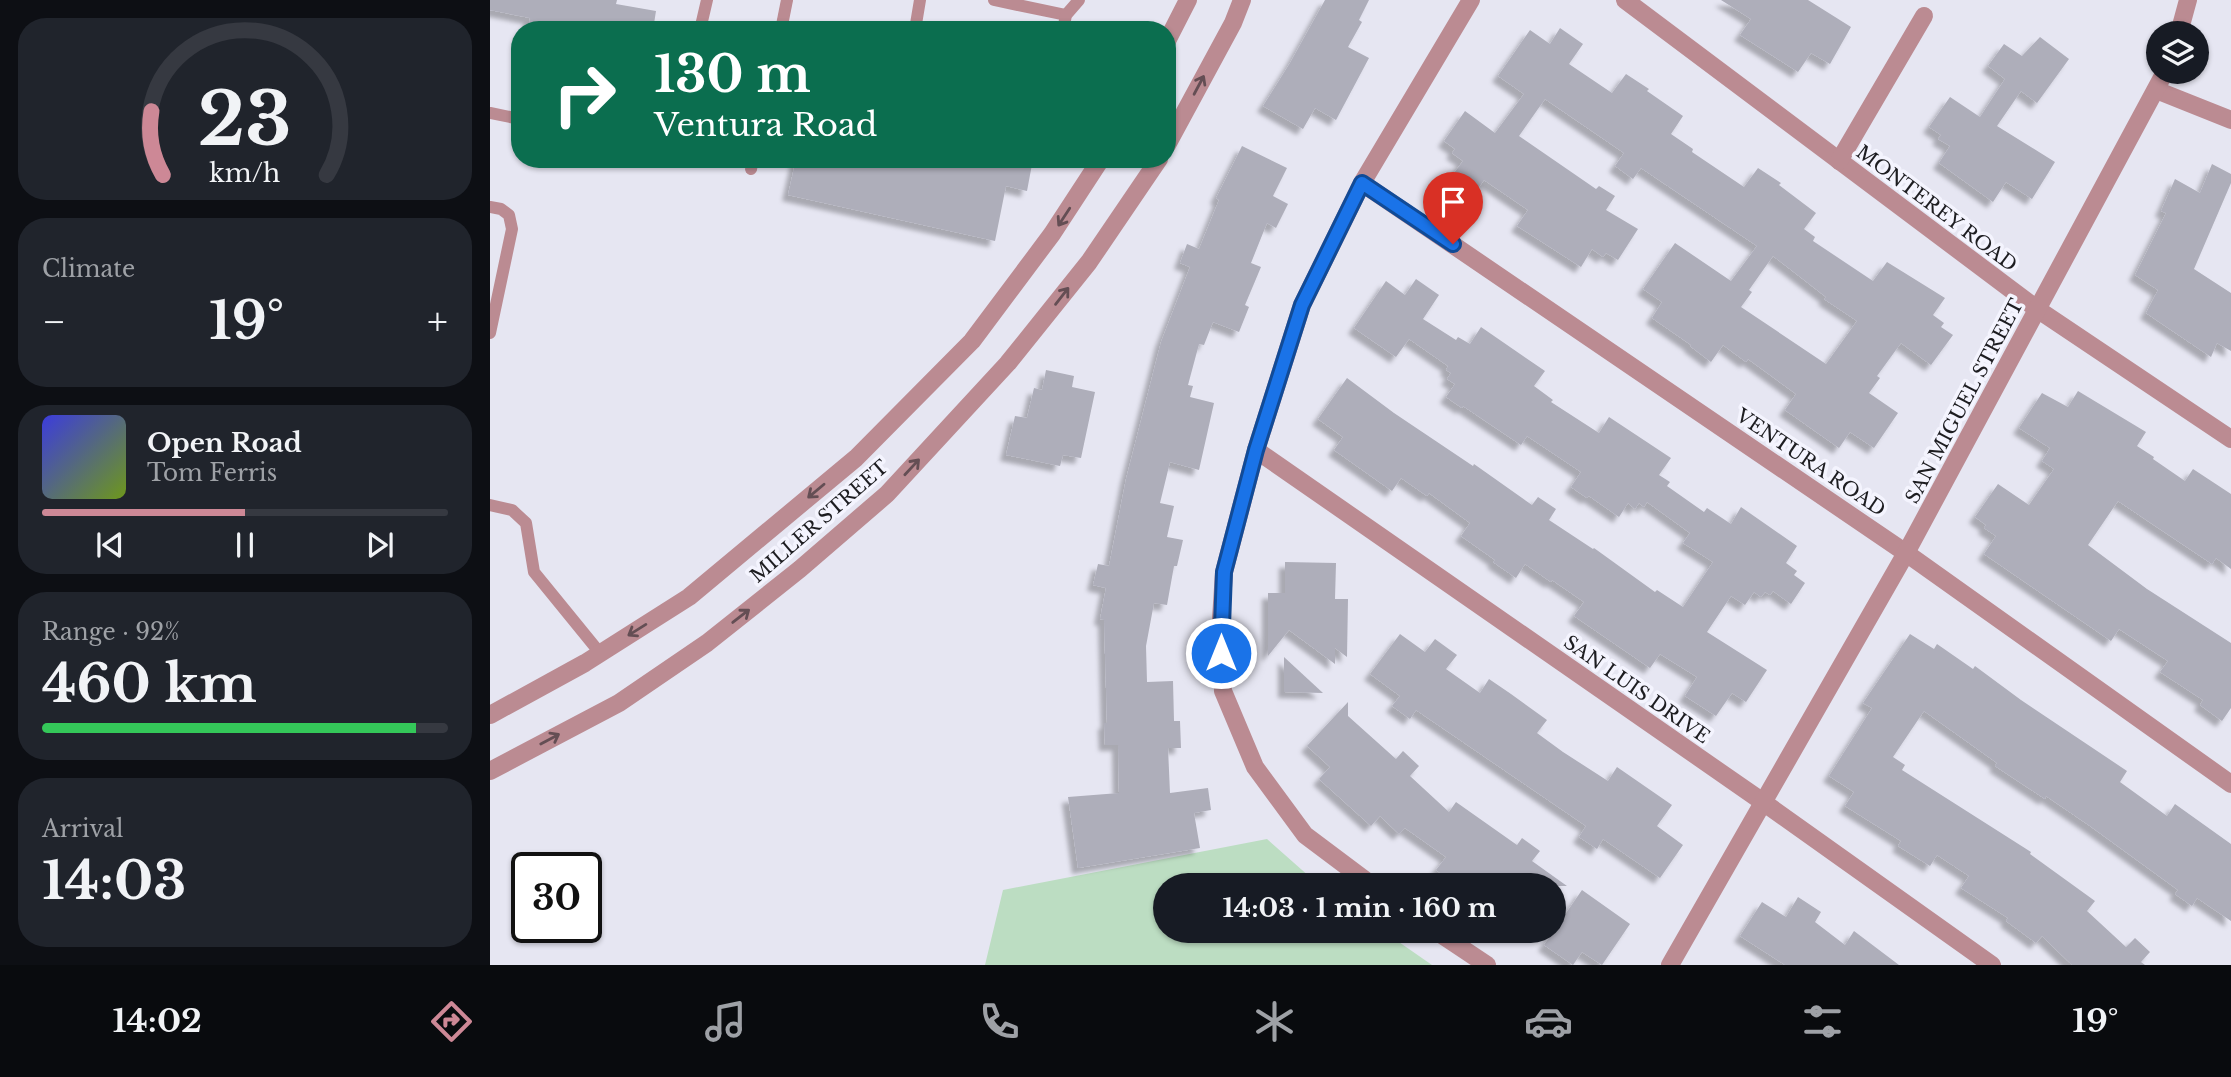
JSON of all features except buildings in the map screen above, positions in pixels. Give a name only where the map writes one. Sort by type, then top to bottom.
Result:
[{"type":"street","points":[[1176,23],[1188,0]]},
{"type":"street","points":[[1176,128],[1233,23],[1242,0]]},
{"type":"street","points":[[1356,873],[1305,835],[1255,767],[1223,691],[1220,634],[1224,572],[1256,450],[1302,305],[1362,183],[1471,0]]},
{"type":"street","name":"MONTEREY ROAD","points":[[1625,0],[2037,309],[2231,439]]},
{"type":"street","points":[[2182,21],[2188,0]]},
{"type":"street","points":[[1839,160],[1924,16]]},
{"type":"street","name":"SAN MIGUEL STREET","points":[[1670,965],[1906,553],[2159,84]]},
{"type":"street","points":[[2156,90],[2231,120]]},
{"type":"street","name":"MILLER STREET","points":[[490,715],[600,653],[689,597],[856,458],[972,341],[1052,234],[1095,168]]},
{"type":"street","name":"MILLER STREET","points":[[490,771],[619,703],[707,643],[800,569],[887,494],[1008,363],[1089,262],[1153,168]]},
{"type":"street","name":"VENTURA ROAD","points":[[1362,183],[1906,553],[2231,784]]},
{"type":"street","name":"SAN LUIS DRIVE","points":[[1256,450],[1993,965]]},
{"type":"street","points":[[1454,943],[1487,965]]},
{"type":"lane","points":[[702,21],[707,0]]},
{"type":"lane","points":[[783,21],[787,0]]},
{"type":"lane","points":[[916,21],[920,0]]},
{"type":"lane","points":[[994,0],[1066,15]]},
{"type":"lane","points":[[1065,21],[1066,15],[1079,0]]},
{"type":"lane","points":[[490,113],[511,117]]},
{"type":"lane","points":[[490,207],[501,209],[512,221],[496,280],[490,332]]},
{"type":"lane","points":[[490,505],[512,510],[526,523],[534,572],[600,653]]},
{"type":"green space","points":[[1267,839],[1305,873],[1153,873],[1153,943],[1400,943],[1432,965],[985,965],[1003,890]]},
{"type":"route","points":[[1221,653],[1224,572],[1256,450],[1302,305],[1362,183],[1453,244]]}]
